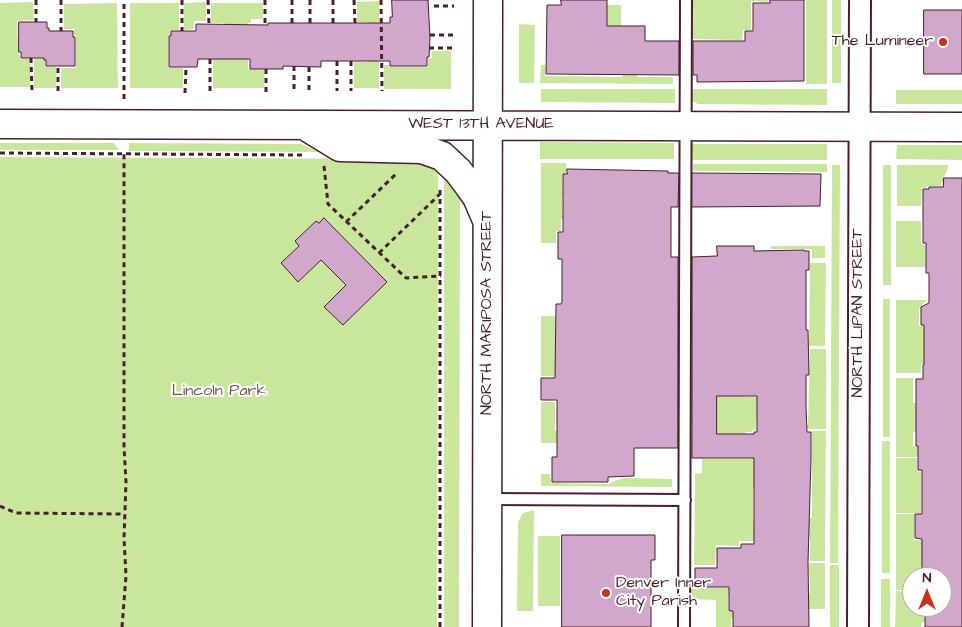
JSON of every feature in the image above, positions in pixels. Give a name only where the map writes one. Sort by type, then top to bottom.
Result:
[{"type":"street","name":"NORTH MARIPOSA STREET","points":[[487,627],[488,0]]},
{"type":"street","name":"NORTH LIPAN STREET","points":[[858,627],[860,0]]},
{"type":"street","name":"WEST 13TH AVENUE","points":[[0,124],[962,127]]},
{"type":"street","points":[[304,125],[340,147],[422,148],[442,156],[458,171],[477,197],[486,217],[488,230]]},
{"type":"lane","points":[[684,627],[686,0]]},
{"type":"lane","points":[[487,499],[685,500]]},
{"type":"path","points":[[36,0],[36,22]]},
{"type":"path","points":[[61,0],[61,31]]},
{"type":"path","points":[[124,0],[124,93]]},
{"type":"path","points":[[182,0],[182,31]]},
{"type":"path","points":[[208,0],[208,24]]},
{"type":"path","points":[[265,0],[265,25]]},
{"type":"path","points":[[292,0],[292,25]]},
{"type":"path","points":[[310,0],[310,25]]},
{"type":"path","points":[[333,0],[333,23]]},
{"type":"path","points":[[354,0],[355,23]]},
{"type":"path","points":[[381,0],[382,91]]},
{"type":"path","points":[[434,6],[454,6]]},
{"type":"path","points":[[430,36],[454,36]]},
{"type":"path","points":[[429,48],[454,48]]},
{"type":"path","points":[[31,58],[32,92]]},
{"type":"path","points":[[210,59],[210,93]]},
{"type":"path","points":[[338,61],[338,91]]},
{"type":"path","points":[[351,61],[351,91]]},
{"type":"path","points":[[58,66],[58,91]]},
{"type":"path","points":[[294,66],[294,91]]},
{"type":"path","points":[[185,93],[186,67]]},
{"type":"path","points":[[309,67],[309,91]]},
{"type":"path","points":[[266,69],[266,92]]},
{"type":"path","points":[[0,153],[303,155]]},
{"type":"path","points":[[122,627],[126,576],[124,514],[126,482],[124,447],[124,153]]},
{"type":"path","points":[[324,165],[328,204],[346,222],[406,278],[441,276]]},
{"type":"path","points":[[346,222],[400,170]]},
{"type":"path","points":[[440,185],[440,627]]},
{"type":"path","points":[[379,253],[440,194]]},
{"type":"path","points":[[0,506],[16,513],[124,514]]},
{"type":"green space","points":[[692,0],[768,0],[768,2],[751,1],[751,30],[743,30],[742,40],[692,39]]},
{"type":"green space","points":[[806,0],[827,0],[827,84],[806,84]]},
{"type":"green space","points":[[832,0],[841,0],[841,83],[832,83]]},
{"type":"green space","points":[[379,1],[379,88],[354,88],[354,62],[369,62],[369,22],[357,22],[357,2]]},
{"type":"green space","points":[[33,2],[34,20],[17,21],[18,53],[20,59],[30,59],[30,87],[0,87],[0,3]]},
{"type":"green space","points":[[206,2],[206,21],[194,21],[194,29],[184,30],[184,3]]},
{"type":"green space","points":[[117,3],[118,88],[61,88],[61,68],[76,68],[76,36],[74,35],[74,29],[64,29],[64,4]]},
{"type":"green space","points":[[130,3],[179,3],[179,30],[170,30],[170,35],[168,36],[168,68],[183,68],[183,88],[130,88]]},
{"type":"green space","points":[[211,3],[263,3],[263,19],[251,19],[251,23],[248,23],[248,69],[264,70],[264,88],[213,88],[213,59],[224,59],[224,23],[211,23]]},
{"type":"green space","points":[[572,5],[621,5],[621,26],[596,26]]},
{"type":"green space","points":[[519,24],[535,25],[534,83],[519,83]]},
{"type":"green space","points":[[432,51],[451,51],[451,89],[384,89],[384,65],[389,65],[389,67],[428,67],[428,59],[432,58]]},
{"type":"green space","points":[[44,57],[45,67],[56,67],[56,88],[34,88],[34,59],[42,59]]},
{"type":"green space","points":[[541,65],[545,65],[545,76],[622,77],[623,74],[636,74],[637,77],[673,77],[673,84],[540,83]]},
{"type":"green space","points":[[541,89],[675,89],[675,103],[541,102]]},
{"type":"green space","points":[[691,89],[827,89],[827,105],[698,104],[691,100]]},
{"type":"green space","points":[[896,90],[962,90],[962,104],[896,104]]},
{"type":"green space","points":[[540,142],[674,143],[674,159],[540,159]]},
{"type":"green space","points":[[0,143],[114,143],[119,150],[0,150]]},
{"type":"green space","points":[[129,143],[301,144],[320,152],[129,151]]},
{"type":"green space","points":[[692,144],[827,144],[827,160],[692,160]]},
{"type":"green space","points":[[897,145],[962,145],[962,160],[896,159]]},
{"type":"green space","name":"Lincoln Park","points":[[0,157],[399,159],[421,161],[438,171],[437,627],[0,627]]},
{"type":"green space","points":[[541,163],[566,163],[566,174],[562,174],[562,189],[566,190],[566,196],[562,196],[562,213],[566,213],[566,219],[561,219],[561,231],[556,231],[556,243],[541,243]]},
{"type":"green space","points":[[693,164],[827,164],[827,172],[693,171]]},
{"type":"green space","points":[[832,165],[840,165],[838,563],[830,563]]},
{"type":"green space","points":[[883,165],[891,165],[891,285],[883,285]]},
{"type":"green space","points":[[897,165],[949,165],[941,186],[922,188],[921,206],[897,206]]},
{"type":"green space","points":[[444,179],[452,179],[460,196],[459,627],[444,627]]},
{"type":"green space","points":[[896,221],[921,221],[921,244],[925,245],[925,267],[896,267]]},
{"type":"green space","points":[[771,246],[825,246],[825,258],[812,258],[812,249],[771,249]]},
{"type":"green space","points":[[810,263],[826,263],[825,346],[809,346]]},
{"type":"green space","points":[[883,299],[890,299],[890,437],[883,437]]},
{"type":"green space","points":[[896,300],[927,300],[922,305],[922,308],[919,309],[919,326],[928,326],[928,342],[924,342],[924,351],[927,351],[927,364],[921,364],[921,373],[896,373]]},
{"type":"green space","points":[[541,316],[555,316],[555,351],[630,376],[541,376]]},
{"type":"green space","points":[[810,349],[826,349],[826,429],[806,429],[806,425],[808,425]]},
{"type":"green space","points":[[692,376],[745,382],[745,397],[765,397],[767,419],[756,419],[756,430],[745,432],[745,453],[716,445],[715,420],[717,420],[717,404],[692,404]]},
{"type":"green space","points":[[896,378],[913,378],[913,403],[916,403],[916,432],[913,432],[913,446],[921,447],[921,457],[896,457]]},
{"type":"green space","points":[[541,402],[555,402],[555,431],[559,431],[559,443],[541,443]]},
{"type":"green space","points":[[812,431],[826,431],[825,561],[810,561],[810,537],[768,536],[804,518],[812,518]]},
{"type":"green space","points":[[882,441],[890,441],[890,573],[882,573]]},
{"type":"green space","points":[[896,458],[917,458],[917,471],[921,472],[921,513],[896,513]]},
{"type":"green space","points":[[702,459],[755,459],[768,487],[753,488],[753,522],[765,522],[765,541],[739,541],[739,546],[716,545],[715,565],[694,565],[695,474],[702,473]]},
{"type":"green space","points":[[541,474],[550,474],[551,483],[608,484],[622,478],[672,479],[672,487],[541,486]]},
{"type":"green space","points":[[534,510],[533,611],[517,611],[518,522],[523,513]]},
{"type":"green space","points":[[896,514],[914,514],[914,540],[924,540],[924,567],[902,567],[902,590],[896,590]]},
{"type":"green space","points":[[538,536],[560,536],[560,606],[538,606]]},
{"type":"green space","points":[[809,563],[825,563],[825,609],[807,609],[801,593],[810,593]]},
{"type":"green space","points":[[830,565],[839,565],[839,627],[830,627]]},
{"type":"green space","points":[[881,579],[890,579],[890,627],[881,627]]},
{"type":"green space","points":[[691,588],[742,588],[742,594],[728,595],[728,612],[756,613],[744,618],[731,618],[731,627],[716,627],[716,600],[691,599]]},
{"type":"green space","points":[[896,591],[902,591],[902,617],[925,617],[925,622],[922,622],[921,627],[895,627]]},
{"type":"building","points":[[392,0],[428,0],[430,38],[427,66],[390,66],[390,61],[321,61],[321,67],[283,66],[283,69],[250,69],[250,59],[198,59],[197,67],[169,67],[169,36],[171,36],[171,31],[196,31],[196,24],[390,23]]},
{"type":"building","points":[[561,0],[607,0],[607,26],[645,26],[645,41],[679,41],[679,75],[546,74],[547,5],[561,5]]},
{"type":"building","points":[[770,0],[804,0],[804,81],[697,82],[697,75],[693,75],[693,41],[745,41],[745,31],[753,31],[753,3],[770,3]]},
{"type":"building","name":"The Lumineer","points":[[924,10],[962,10],[962,74],[924,74]]},
{"type":"building","points":[[19,22],[47,22],[49,31],[73,31],[73,37],[75,37],[75,66],[46,66],[44,58],[21,58],[21,52],[19,52]]},
{"type":"building","points":[[567,169],[668,171],[668,173],[679,173],[678,207],[671,207],[671,257],[678,257],[678,448],[634,448],[634,476],[608,477],[608,482],[552,482],[552,457],[557,457],[557,400],[541,400],[541,378],[555,378],[556,304],[561,304],[562,302],[562,259],[558,259],[558,232],[563,232],[563,174],[567,174]]},
{"type":"building","points":[[692,173],[821,174],[820,206],[692,207]]},
{"type":"building","points":[[944,178],[962,178],[962,627],[925,627],[925,617],[952,617],[952,567],[922,567],[922,539],[915,538],[915,514],[922,514],[922,470],[918,470],[918,446],[916,446],[916,379],[923,379],[924,365],[924,325],[921,325],[921,307],[929,303],[926,243],[923,243],[923,189],[943,187]]},
{"type":"building","points":[[324,218],[387,282],[343,325],[324,307],[346,285],[321,260],[298,282],[281,263],[299,246],[295,241],[316,221],[319,223]]},
{"type":"building","points":[[717,246],[754,246],[754,251],[809,251],[809,270],[806,270],[806,330],[808,330],[809,375],[806,375],[806,407],[807,432],[811,432],[808,562],[809,627],[733,627],[733,611],[729,611],[729,587],[695,587],[695,568],[717,568],[717,548],[741,548],[741,544],[754,544],[754,458],[692,458],[692,257],[717,256]],"holes":[[[717,396],[757,396],[757,432],[754,432],[754,434],[717,434]]]},
{"type":"building","name":"Denver Inner City Parish","points":[[562,535],[655,535],[655,560],[651,560],[651,627],[562,627]]},
{"type":"place","name":"The Lumineer","points":[[943,42]]},
{"type":"place","name":"Denver Inner City Parish","points":[[606,593]]}]
